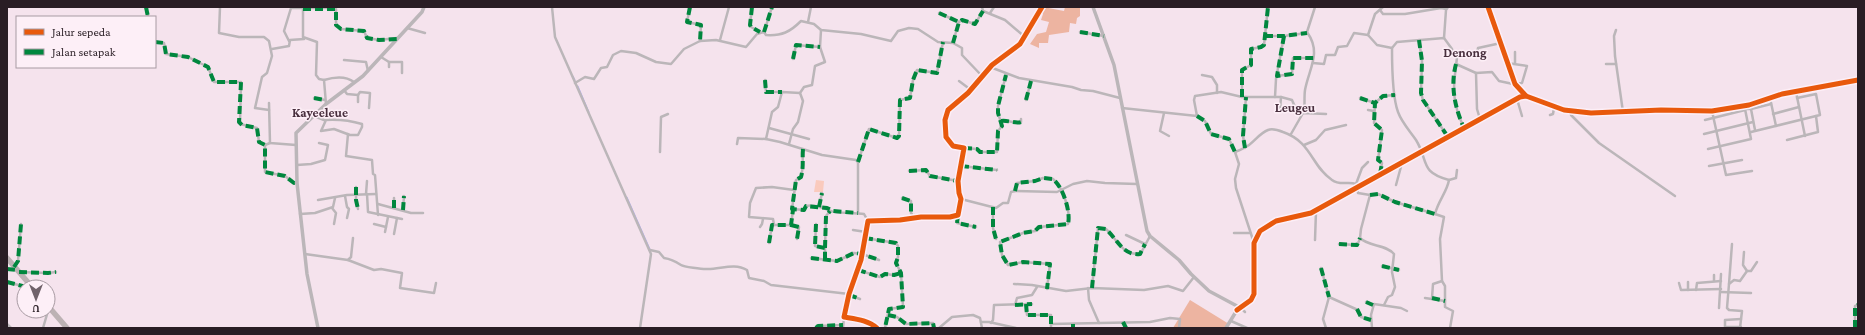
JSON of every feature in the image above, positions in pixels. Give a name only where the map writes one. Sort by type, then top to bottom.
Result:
[{"type":"highway","points":[[7,258],[25,279]]},
{"type":"highway","points":[[56,317],[67,328]]},
{"type":"street","points":[[220,7],[219,33],[239,37],[266,37],[269,41],[272,49],[272,56],[267,73],[262,77],[255,108],[269,110]]},
{"type":"street","points":[[318,328],[305,254],[300,214],[297,184],[296,132],[314,116],[326,102],[355,83],[368,71],[382,57],[424,7]]},
{"type":"street","points":[[552,7],[555,36],[650,250],[651,258],[640,328]]},
{"type":"street","points":[[690,7],[687,22],[701,26],[700,41]]},
{"type":"street","points":[[720,40],[730,7]]},
{"type":"street","points":[[752,7],[750,25],[766,35],[779,36],[793,30],[800,21],[814,24],[821,30],[868,36],[891,41],[897,32],[911,28],[919,30],[938,42],[953,43],[962,48],[962,55],[982,76]]},
{"type":"street","points":[[575,83],[585,77],[594,79],[601,68],[607,67],[613,55],[619,52],[636,53],[656,62],[671,64],[684,50],[700,41],[720,40],[746,47],[762,32],[772,7]]},
{"type":"street","points":[[808,22],[811,7]]},
{"type":"street","points":[[939,13],[959,22],[962,20],[975,24],[983,11],[982,7]]},
{"type":"street","points":[[990,13],[994,7]]},
{"type":"street","points":[[1006,75],[998,106],[998,113],[1002,126],[998,131],[997,152],[980,152],[977,149],[953,146],[945,134],[945,120],[948,110],[971,90],[990,67],[1020,44],[1042,7]]},
{"type":"street","points":[[1093,7],[1114,65],[1136,184],[1145,226],[1150,236],[1179,260],[1209,291],[1236,304],[1244,306]]},
{"type":"street","points":[[1242,97],[1242,70],[1251,65],[1251,49],[1263,46],[1268,7]]},
{"type":"street","points":[[1307,33],[1316,7]]},
{"type":"street","points":[[1368,35],[1374,14],[1383,7]]},
{"type":"street","points":[[1488,7],[1515,84],[1526,96],[1554,108],[1570,111],[1712,111],[1749,105],[1770,97],[1858,80]]},
{"type":"street","points":[[303,8],[304,39]]},
{"type":"street","points":[[272,49],[289,46],[289,41],[284,31],[290,9],[335,8],[336,25],[342,29],[364,31],[367,38],[379,40],[398,38]]},
{"type":"street","points":[[1380,10],[1384,14],[1393,15],[1447,8],[1444,38],[1452,49],[1453,54],[1457,57],[1453,93],[1459,117],[1464,128]]},
{"type":"street","points":[[983,11],[1005,20],[1025,37]]},
{"type":"street","points":[[953,43],[959,22]]},
{"type":"street","points":[[407,28],[425,33]]},
{"type":"street","points":[[800,93],[804,87],[812,85],[815,66],[825,62],[820,47],[821,30]]},
{"type":"street","points":[[1616,30],[1614,36],[1616,64],[1619,75],[1623,112]]},
{"type":"street","points":[[1080,32],[1104,36]]},
{"type":"street","points":[[1265,36],[1284,36],[1307,33]]},
{"type":"street","points":[[1291,134],[1304,111],[1305,89],[1314,58],[1314,48],[1307,33]]},
{"type":"street","points":[[1313,63],[1324,64],[1326,55],[1335,55],[1338,48],[1347,46],[1354,33],[1368,35],[1377,45],[1392,48]]},
{"type":"street","points":[[1275,97],[1284,36]]},
{"type":"street","points":[[1444,38],[1397,42],[1392,48],[1394,95],[1397,111],[1403,123],[1416,140],[1427,169],[1438,177],[1449,180],[1456,178],[1457,170]]},
{"type":"street","points":[[289,41],[304,39],[318,42],[317,78],[324,80],[342,78],[351,80],[355,83]]},
{"type":"street","points":[[1419,40],[1422,61],[1422,99],[1448,136]]},
{"type":"street","points":[[156,42],[164,43],[166,54],[188,57],[208,67],[214,82],[242,82],[240,122],[242,125],[257,128],[259,142],[265,145],[270,143],[296,145]]},
{"type":"street","points":[[858,213],[858,162],[869,129],[897,138],[899,136],[900,100],[910,98],[912,80],[917,70],[937,73],[943,42]]},
{"type":"street","points":[[1477,53],[1478,48],[1501,43]]},
{"type":"street","points":[[793,59],[796,45],[820,47]]},
{"type":"street","points":[[1514,63],[1515,52]]},
{"type":"street","points":[[382,57],[389,62],[402,62],[402,73]]},
{"type":"street","points":[[1277,76],[1292,74],[1294,58],[1314,58]]},
{"type":"street","points":[[344,60],[366,62],[368,71]]},
{"type":"street","points":[[389,62],[389,67]]},
{"type":"street","points":[[1456,64],[1476,73],[1492,72],[1498,81],[1515,84],[1522,82],[1527,66],[1507,63]]},
{"type":"street","points":[[1606,64],[1616,64]]},
{"type":"street","points":[[990,67],[1006,75],[1030,81],[1072,87],[1120,98]]},
{"type":"street","points":[[1476,73],[1477,109],[1480,120]]},
{"type":"street","points":[[1202,75],[1212,76],[1217,85],[1217,93]]},
{"type":"street","points":[[324,80],[326,102]]},
{"type":"street","points":[[765,80],[766,92],[800,93]]},
{"type":"street","points":[[959,81],[971,90]]},
{"type":"street","points":[[1026,100],[1030,81]]},
{"type":"street","points":[[344,90],[347,94],[358,95],[360,92],[370,93],[369,108]]},
{"type":"street","points":[[766,139],[772,112],[779,104],[782,92]]},
{"type":"street","points":[[1522,92],[1519,98],[1522,116]]},
{"type":"street","points":[[1796,92],[1805,136]]},
{"type":"street","points":[[789,144],[792,133],[797,124],[803,101],[800,93]]},
{"type":"street","points":[[1197,116],[1194,100],[1195,96],[1217,93],[1242,97],[1281,97],[1292,100],[1295,107],[1304,111],[1326,114]]},
{"type":"street","points":[[1751,132],[1816,116],[1820,113],[1816,94],[1797,98]]},
{"type":"street","points":[[358,95],[358,102]]},
{"type":"street","points":[[1380,174],[1382,163],[1378,160],[1382,130],[1381,127],[1374,124],[1374,111],[1376,103],[1383,96],[1394,95]]},
{"type":"street","points":[[1254,243],[1260,231],[1269,224],[1286,218],[1316,211],[1356,186],[1402,163],[1448,136],[1519,98],[1526,96]]},
{"type":"street","points":[[1245,148],[1243,136],[1246,97]]},
{"type":"street","points":[[1280,110],[1281,97]]},
{"type":"street","points":[[1770,97],[1776,126]]},
{"type":"street","points":[[314,98],[326,102]]},
{"type":"street","points":[[1360,98],[1376,103]]},
{"type":"street","points":[[268,103],[270,143]]},
{"type":"street","points":[[1705,120],[1749,108],[1751,109],[1771,104]]},
{"type":"street","points":[[1773,114],[1799,107]]},
{"type":"street","points":[[1122,108],[1197,116],[1205,121],[1211,134],[1229,139],[1239,164],[1235,179],[1236,188],[1254,243],[1253,276],[1255,290],[1253,298],[1239,309],[1226,328]]},
{"type":"street","points":[[1550,115],[1553,114],[1554,108]]},
{"type":"street","points":[[1751,109],[1755,130]]},
{"type":"street","points":[[1368,110],[1374,111]]},
{"type":"street","points":[[1708,149],[1749,140],[1751,138],[1751,132],[1745,110]]},
{"type":"street","points":[[1570,111],[1571,115],[1599,143],[1675,196]]},
{"type":"street","points":[[1712,111],[1726,175],[1752,171]]},
{"type":"street","points":[[1164,113],[1160,131],[1169,136]]},
{"type":"street","points":[[660,152],[661,117],[668,114]]},
{"type":"street","points":[[314,116],[326,120],[349,120],[362,124],[358,135],[348,134],[334,129],[321,131],[326,120]]},
{"type":"street","points":[[1788,140],[1819,132],[1816,116]]},
{"type":"street","points":[[1001,121],[1020,123],[1021,119]]},
{"type":"street","points":[[1704,134],[1753,122]]},
{"type":"street","points":[[1304,145],[1316,140],[1325,130],[1343,127],[1346,125]]},
{"type":"street","points":[[769,128],[792,133],[809,139]]},
{"type":"street","points":[[1235,152],[1245,148],[1260,134],[1269,129],[1276,129],[1291,134],[1304,145],[1309,150],[1324,174],[1332,181],[1356,186]]},
{"type":"street","points":[[348,134],[345,154],[372,160],[378,215]]},
{"type":"street","points":[[737,144],[738,138],[766,139],[803,148],[822,155],[856,160],[858,162]]},
{"type":"street","points":[[297,165],[311,164],[325,160],[328,145],[319,143]]},
{"type":"street","points":[[265,145],[265,172],[285,176],[297,184]]},
{"type":"street","points":[[791,225],[796,179],[801,177],[804,165],[802,159],[803,148]]},
{"type":"street","points":[[964,148],[958,181],[958,190],[961,199],[957,223],[976,227]]},
{"type":"street","points":[[1709,166],[1742,160]]},
{"type":"street","points":[[1368,162],[1362,168],[1356,186],[1358,193],[1378,194],[1402,204],[1444,217],[1440,239],[1442,281],[1446,286],[1445,308],[1453,311],[1450,328]]},
{"type":"street","points":[[1396,185],[1402,163]]},
{"type":"street","points":[[961,166],[997,170]]},
{"type":"street","points":[[909,170],[926,170],[930,176],[958,181]]},
{"type":"street","points":[[1015,191],[1017,183],[1035,181],[1043,178],[1055,179],[1067,207],[1068,224],[1039,227],[1035,231],[1023,233],[1000,242],[1002,255],[1008,265],[1023,262],[1050,264],[1047,289]]},
{"type":"street","points":[[1435,214],[1447,190],[1449,180]]},
{"type":"street","points":[[961,199],[996,208],[1003,203],[1008,203],[1011,192],[1015,191],[1055,193],[1079,181],[1136,184]]},
{"type":"street","points":[[367,182],[368,211],[378,215],[402,219]]},
{"type":"street","points":[[356,187],[358,208]]},
{"type":"street","points":[[769,243],[772,226],[774,225],[773,219],[750,218],[749,215],[750,203],[756,188],[772,187],[794,190]]},
{"type":"street","points":[[819,207],[822,193]]},
{"type":"street","points":[[318,200],[356,194],[376,194]]},
{"type":"street","points":[[1339,244],[1357,245],[1370,194]]},
{"type":"street","points":[[345,196],[347,207],[349,209],[348,218]]},
{"type":"street","points":[[403,210],[404,196]]},
{"type":"street","points":[[300,214],[315,213],[332,208],[334,207],[335,198]]},
{"type":"street","points":[[394,198],[394,208]]},
{"type":"street","points":[[902,198],[911,201],[911,214],[914,217]]},
{"type":"street","points":[[378,204],[411,213],[423,214]]},
{"type":"street","points":[[793,210],[804,210],[806,205],[827,208],[830,211],[865,215],[868,221],[862,254],[849,294],[843,326],[818,326],[816,328]]},
{"type":"street","points":[[993,207],[992,225],[996,239]]},
{"type":"street","points":[[332,208],[336,213],[334,224]]},
{"type":"street","points":[[825,260],[826,216],[830,211]]},
{"type":"street","points":[[1315,240],[1316,211]]},
{"type":"street","points":[[868,221],[900,220],[914,217],[950,217],[958,214]]},
{"type":"street","points":[[385,232],[388,217]]},
{"type":"street","points":[[394,234],[397,218]]},
{"type":"street","points":[[760,227],[762,224],[762,219]]},
{"type":"street","points":[[17,270],[21,224]]},
{"type":"street","points":[[374,224],[386,227]]},
{"type":"street","points":[[816,224],[815,246],[825,248]]},
{"type":"street","points":[[774,225],[791,225],[799,227],[797,239]]},
{"type":"street","points":[[1099,323],[1089,300],[1098,228],[1106,229],[1124,250],[1130,254],[1141,253],[1150,236]]},
{"type":"street","points":[[853,230],[866,232]]},
{"type":"street","points":[[1234,233],[1250,233]]},
{"type":"street","points":[[1126,235],[1145,244]]},
{"type":"street","points":[[348,260],[351,257],[353,238]]},
{"type":"street","points":[[865,238],[898,244],[898,257],[896,263],[901,273],[902,307],[890,309],[885,328]]},
{"type":"street","points":[[1360,238],[1367,243],[1393,252],[1394,257],[1392,270],[1395,287],[1392,295],[1388,297],[1384,305]]},
{"type":"street","points":[[1732,244],[1728,310],[1741,311],[1741,319],[1741,327],[1725,327],[1725,320],[1741,319]]},
{"type":"street","points":[[650,250],[659,252],[663,257],[674,260],[682,265],[706,269],[724,266],[745,268],[748,271],[749,278],[764,281],[771,285],[849,294],[860,299]]},
{"type":"street","points":[[1744,252],[1743,265],[1747,272]]},
{"type":"street","points":[[305,254],[348,260],[374,270],[381,269],[402,273],[400,288],[434,293],[436,283]]},
{"type":"street","points":[[811,258],[836,261],[853,254],[862,254],[879,260]]},
{"type":"street","points":[[1729,284],[1734,280],[1740,281],[1747,272],[1751,271],[1757,262]]},
{"type":"street","points":[[1382,266],[1392,270],[1399,270]]},
{"type":"street","points":[[1322,268],[1329,297],[1323,319],[1326,328]]},
{"type":"street","points":[[7,269],[48,273],[56,272]]},
{"type":"street","points":[[858,270],[881,277],[885,274],[894,275],[901,273]]},
{"type":"street","points":[[1719,308],[1721,274]]},
{"type":"street","points":[[1714,275],[1714,281]]},
{"type":"street","points":[[1014,284],[1032,285],[1047,289],[1066,291],[1090,288],[1144,290],[1168,286],[1183,291],[1194,277]]},
{"type":"street","points":[[1432,298],[1433,284],[1442,281]]},
{"type":"street","points":[[1696,290],[1696,283],[1714,281],[1721,282]]},
{"type":"street","points":[[1688,282],[1688,290]]},
{"type":"street","points":[[1679,283],[1680,290],[1751,293]]},
{"type":"street","points":[[1015,305],[1018,298],[1032,295],[1037,287]]},
{"type":"street","points":[[1329,297],[1358,310],[1361,317],[1371,320]]},
{"type":"street","points":[[1425,298],[1445,301]]},
{"type":"street","points":[[1366,302],[1373,305],[1401,308],[1407,311]]},
{"type":"street","points":[[1026,304],[1027,315],[1052,315],[1051,326],[1150,322],[1178,318],[1180,322],[1179,328]]},
{"type":"street","points":[[991,323],[993,320],[994,305],[1032,304]]},
{"type":"street","points":[[1236,304],[1239,309],[1245,312]]},
{"type":"street","points":[[1372,328],[1371,320],[1373,305]]},
{"type":"street","points":[[1855,328],[1855,306],[1858,305]]},
{"type":"street","points":[[888,315],[897,317],[906,324],[933,323],[934,328]]},
{"type":"street","points":[[939,328],[950,318],[955,316],[975,315],[979,317],[982,328]]},
{"type":"street","points":[[844,317],[862,320],[871,323],[877,328]]},
{"type":"street","points":[[1231,321],[1247,328]]},
{"type":"street","points":[[981,322],[1016,328]]},
{"type":"street","points":[[1123,322],[1126,328]]},
{"type":"street","points":[[7,324],[10,328]]},
{"type":"shaded area","points":[[1043,7],[1064,11],[1065,7],[1080,7],[1080,16],[1077,18],[1076,24],[1070,23],[1069,32],[1049,35],[1048,43],[1039,43],[1039,48],[1030,44],[1037,34],[1046,32],[1049,22],[1041,20],[1043,14],[1040,12]]},
{"type":"shaded area","points":[[816,180],[824,181],[823,192],[814,192]]},
{"type":"shaded area","points":[[1190,300],[1229,324],[1226,328],[1173,328]]},
{"type":"waterway","points":[[573,76],[575,80]]},
{"type":"waterway","points":[[578,86],[589,112]]},
{"type":"waterway","points":[[627,197],[650,249]]},
{"type":"marked path","points":[[146,7],[148,16]]},
{"type":"marked path","points":[[690,7],[687,22],[701,25],[700,41]]},
{"type":"marked path","points":[[752,7],[750,25],[760,32]]},
{"type":"marked path","points":[[764,32],[772,7]]},
{"type":"marked path","points":[[1242,97],[1242,70],[1251,65],[1251,49],[1264,45],[1268,7]]},
{"type":"marked path","points":[[303,9],[336,9],[336,25],[341,29],[364,31],[367,38],[379,40],[398,39]]},
{"type":"marked path","points":[[953,43],[959,22],[962,20],[975,24],[983,11]]},
{"type":"marked path","points":[[939,13],[959,22]]},
{"type":"marked path","points":[[1080,32],[1104,36]]},
{"type":"marked path","points":[[1265,36],[1284,36],[1307,33]]},
{"type":"marked path","points":[[1284,36],[1277,76],[1292,74],[1293,58],[1314,58]]},
{"type":"marked path","points":[[1419,40],[1422,61],[1421,93],[1423,100],[1448,137]]},
{"type":"marked path","points":[[156,42],[164,43],[166,54],[188,57],[208,67],[214,82],[241,82],[239,122],[242,125],[257,128],[259,142],[265,145],[265,172],[285,176],[294,183],[297,183]]},
{"type":"marked path","points":[[858,162],[869,129],[897,138],[899,136],[900,100],[910,98],[913,80],[917,70],[937,73],[943,42]]},
{"type":"marked path","points":[[793,59],[796,45],[820,47]]},
{"type":"marked path","points":[[1456,64],[1453,80],[1454,97],[1464,128]]},
{"type":"marked path","points":[[964,148],[977,149],[980,152],[997,152],[998,131],[1002,126],[998,113],[998,106],[1006,75]]},
{"type":"marked path","points":[[765,80],[766,92],[782,92]]},
{"type":"marked path","points":[[1026,100],[1031,81]]},
{"type":"marked path","points":[[1380,174],[1382,163],[1378,160],[1382,130],[1374,123],[1375,103],[1383,96],[1395,95]]},
{"type":"marked path","points":[[1245,148],[1243,136],[1246,97]]},
{"type":"marked path","points":[[314,98],[325,100]]},
{"type":"marked path","points":[[1360,98],[1375,103]]},
{"type":"marked path","points":[[1197,116],[1205,121],[1211,134],[1229,139],[1235,152]]},
{"type":"marked path","points":[[1001,121],[1021,122],[1021,119]]},
{"type":"marked path","points":[[803,149],[802,173],[801,177],[796,180],[792,209],[804,210],[806,206],[827,208],[833,211],[858,213]]},
{"type":"marked path","points":[[961,166],[997,170]]},
{"type":"marked path","points":[[909,171],[926,170],[930,176],[958,181]]},
{"type":"marked path","points":[[1015,191],[1017,183],[1035,181],[1043,178],[1053,179],[1060,188],[1065,200],[1069,219],[1068,224],[1039,227],[1035,231],[1023,233],[1000,242],[1002,255],[1008,265],[1023,262],[1050,264],[1047,289]]},
{"type":"marked path","points":[[356,187],[358,209]]},
{"type":"marked path","points":[[819,207],[822,193]]},
{"type":"marked path","points":[[1370,195],[1378,194],[1395,202],[1435,214]]},
{"type":"marked path","points":[[403,210],[404,196]]},
{"type":"marked path","points":[[394,198],[394,208]]},
{"type":"marked path","points":[[902,198],[911,201],[911,213],[914,217]]},
{"type":"marked path","points":[[993,207],[993,228],[996,239]]},
{"type":"marked path","points":[[769,243],[772,225],[791,225],[793,210]]},
{"type":"marked path","points":[[825,248],[826,216],[830,211]]},
{"type":"marked path","points":[[958,215],[957,223],[976,227]]},
{"type":"marked path","points":[[14,267],[18,261],[21,224]]},
{"type":"marked path","points":[[816,224],[815,246],[825,248],[825,260]]},
{"type":"marked path","points":[[791,225],[799,227],[797,239]]},
{"type":"marked path","points":[[1092,288],[1098,228],[1106,229],[1125,250],[1134,254],[1140,254],[1145,244]]},
{"type":"marked path","points":[[865,238],[896,243],[898,246],[898,257],[896,263],[901,273],[903,307],[889,309],[885,328]]},
{"type":"marked path","points":[[1339,244],[1357,245],[1360,238]]},
{"type":"marked path","points":[[811,258],[837,261],[854,253],[879,260]]},
{"type":"marked path","points":[[1382,266],[1399,270]]},
{"type":"marked path","points":[[1321,268],[1329,297]]},
{"type":"marked path","points":[[7,269],[17,270]]},
{"type":"marked path","points":[[858,270],[880,277],[885,274],[894,275],[901,273]]},
{"type":"marked path","points":[[19,272],[56,272]]},
{"type":"marked path","points":[[7,282],[16,284]]},
{"type":"marked path","points":[[849,295],[860,299]]},
{"type":"marked path","points":[[1432,298],[1445,301]]},
{"type":"marked path","points":[[1366,302],[1373,305]]},
{"type":"marked path","points":[[1026,304],[1027,315],[1051,315],[1051,324]]},
{"type":"marked path","points":[[1015,305],[1032,304]]},
{"type":"marked path","points":[[1855,328],[1855,306],[1858,305]]},
{"type":"marked path","points":[[1357,309],[1361,317],[1371,320]]},
{"type":"marked path","points":[[888,315],[897,317],[906,324],[933,323],[934,328]]},
{"type":"marked path","points":[[1123,322],[1126,328]]},
{"type":"marked path","points":[[816,328],[818,326],[843,325]]},
{"type":"cycle path","points":[[877,328],[866,322],[844,317],[849,294],[861,260],[868,221],[900,220],[921,217],[950,217],[958,215],[961,199],[958,181],[964,148],[953,146],[946,137],[945,120],[948,110],[968,93],[992,65],[1020,44],[1042,7]]},
{"type":"cycle path","points":[[1488,7],[1515,84],[1526,96],[1564,110],[1591,113],[1661,110],[1712,111],[1749,105],[1782,94],[1858,80]]},
{"type":"cycle path","points":[[1237,310],[1251,300],[1254,294],[1254,243],[1260,231],[1276,221],[1311,213],[1520,97],[1526,96]]},
{"type":"district","name":"Denong","points":[[1465,52]]},
{"type":"district","name":"Leugeu","points":[[1295,107]]},
{"type":"district","name":"Kayeeleue","points":[[320,112]]}]
